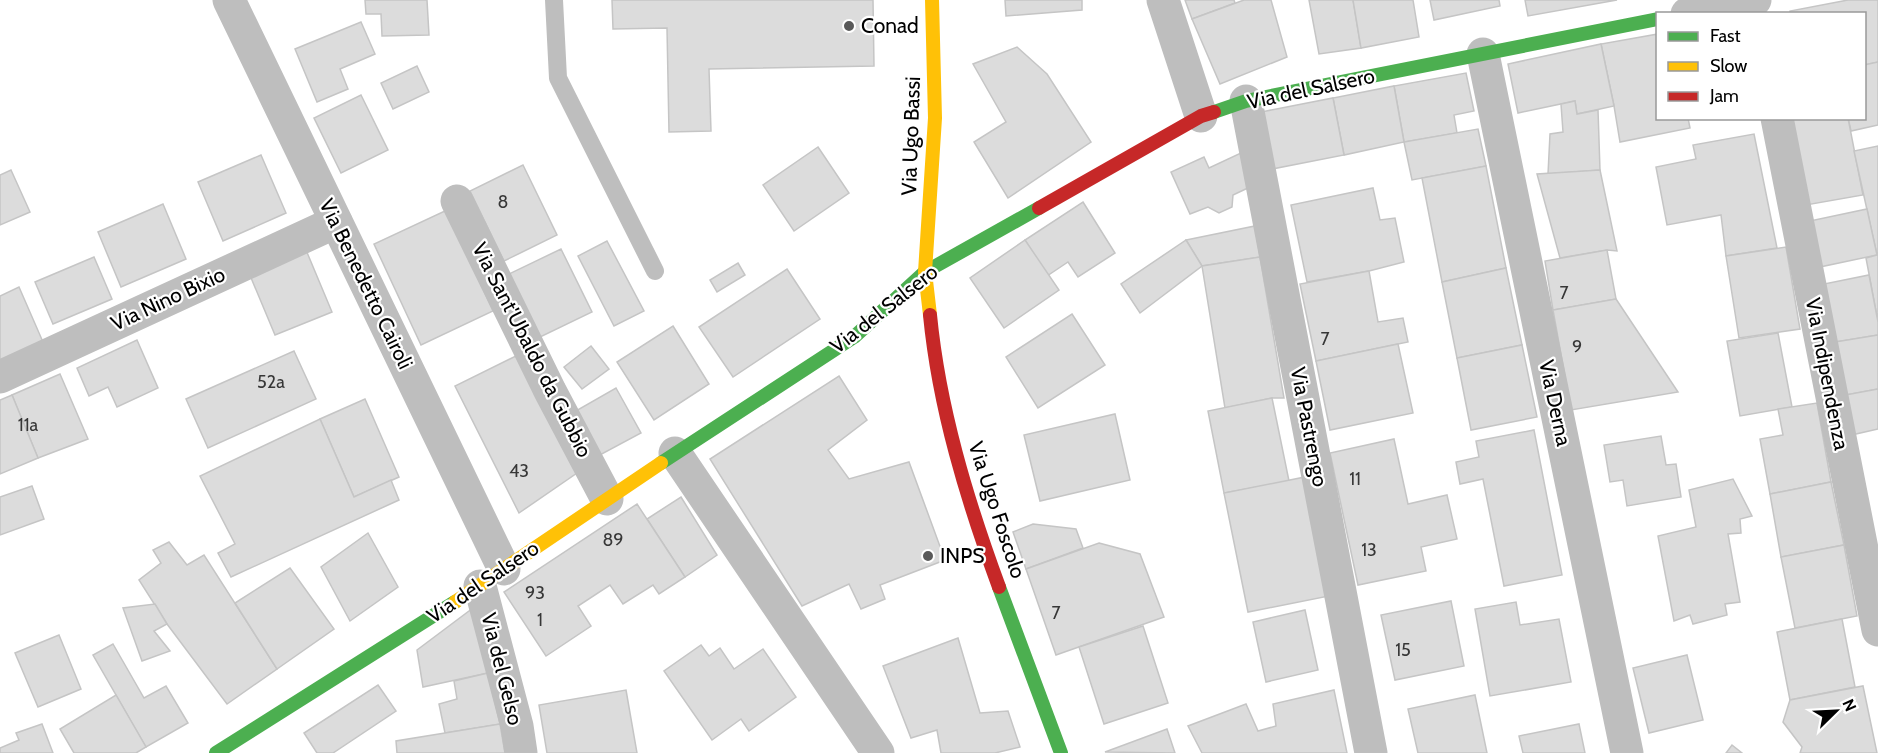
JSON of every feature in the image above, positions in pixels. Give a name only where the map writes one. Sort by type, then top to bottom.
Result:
[{"type":"street","name":"Via Benedetto Cairoli","points":[[229,0],[336,222],[492,577]]},
{"type":"street","name":"Via Ugo Bassi","points":[[925,272],[935,118],[932,0]]},
{"type":"street","points":[[1163,0],[1201,116]]},
{"type":"street","points":[[1697,12],[1754,0]]},
{"type":"street","name":"Via del Salsero","points":[[216,753],[492,577],[675,453],[854,337],[925,272],[1201,116],[1246,101],[1656,19]]},
{"type":"street","name":"Via Derna","points":[[1483,54],[1627,753]]},
{"type":"street","name":"Via Pastrengo","points":[[1246,101],[1371,753]]},
{"type":"street","name":"Via Indipendenza","points":[[1777,120],[1878,630]]},
{"type":"street","name":"Via Sant'Ubaldo da Gubbio","points":[[457,201],[550,391],[607,499]]},
{"type":"street","name":"Via Nino Bixio","points":[[0,377],[336,222]]},
{"type":"street","name":"Via Ugo Foscolo","points":[[925,272],[932,338],[954,449],[979,533],[1061,753]]},
{"type":"street","points":[[675,453],[878,753]]},
{"type":"street","name":"Via del Gelso","points":[[492,577],[521,753]]},
{"type":"lane","points":[[554,0],[558,78],[655,271]]},
{"type":"building","points":[[365,0],[427,0],[429,35],[382,36],[381,14],[366,14]]},
{"type":"building","points":[[612,0],[873,0],[874,66],[709,69],[711,131],[669,132],[667,28],[613,29]]},
{"type":"building","points":[[1005,0],[1082,0],[1082,10],[1006,16]]},
{"type":"building","points":[[1185,0],[1234,0],[1235,3],[1192,19]]},
{"type":"building","points":[[1244,0],[1271,0],[1287,57],[1220,84],[1192,19]]},
{"type":"building","points":[[1309,0],[1353,0],[1361,48],[1319,54]]},
{"type":"building","points":[[1353,0],[1413,0],[1419,37],[1361,48]]},
{"type":"building","points":[[1430,0],[1499,0],[1500,6],[1434,20]]},
{"type":"building","points":[[1525,0],[1617,0],[1528,16]]},
{"type":"building","points":[[1848,0],[1878,0],[1878,62],[1866,65],[1866,12],[1790,11]]},
{"type":"building","points":[[361,22],[375,54],[340,69],[348,89],[317,102],[295,49]]},
{"type":"building","points":[[1656,34],[1656,120],[1688,120],[1690,128],[1620,142],[1601,44]]},
{"type":"building","points":[[1601,44],[1614,106],[1577,114],[1575,101],[1518,113],[1508,64]]},
{"type":"building","points":[[1017,47],[1047,74],[1091,142],[1008,198],[974,142],[1006,122],[973,64]]},
{"type":"building","points":[[1878,62],[1878,125],[1851,131],[1848,120],[1866,120],[1866,65]]},
{"type":"building","points":[[417,66],[429,92],[393,109],[381,83]]},
{"type":"building","points":[[1466,73],[1474,111],[1454,115],[1457,133],[1404,142],[1394,86]]},
{"type":"building","points":[[1394,86],[1404,142],[1344,155],[1333,98]]},
{"type":"building","points":[[361,95],[388,150],[341,173],[314,118]]},
{"type":"building","points":[[1333,98],[1344,155],[1272,169],[1261,112]]},
{"type":"building","points":[[1575,101],[1577,114],[1598,110],[1600,170],[1548,174],[1550,134],[1563,132],[1561,104]]},
{"type":"building","points":[[1789,120],[1848,120],[1863,195],[1806,205]]},
{"type":"building","points":[[1478,129],[1486,166],[1412,180],[1404,142]]},
{"type":"building","points":[[1754,134],[1777,248],[1726,256],[1721,215],[1667,225],[1656,167],[1696,159],[1693,145]]},
{"type":"building","points":[[1878,146],[1878,255],[1877,255],[1854,151]]},
{"type":"building","points":[[818,147],[849,193],[794,231],[763,185]]},
{"type":"building","points":[[1243,152],[1252,186],[1233,195],[1232,207],[1219,213],[1208,207],[1190,214],[1171,172],[1204,157],[1209,168]]},
{"type":"building","points":[[261,155],[286,213],[223,241],[198,182]]},
{"type":"building","points":[[523,165],[557,235],[504,261],[470,191]]},
{"type":"building","points":[[1486,166],[1506,268],[1442,282],[1422,178]]},
{"type":"building","points":[[11,170],[30,212],[0,225],[0,175]]},
{"type":"building","points":[[1600,170],[1617,251],[1607,250],[1560,258],[1537,174]]},
{"type":"building","points":[[1373,188],[1380,220],[1395,218],[1404,262],[1307,282],[1291,205]]},
{"type":"building","points":[[1083,202],[1115,253],[1078,277],[1068,262],[1047,276],[1025,240]]},
{"type":"building","points":[[163,204],[186,259],[121,287],[98,232]]},
{"type":"building","points":[[1867,209],[1877,255],[1815,268],[1805,222]]},
{"type":"building","points":[[447,210],[493,311],[421,345],[374,244]]},
{"type":"building","points":[[1255,226],[1260,257],[1202,266],[1186,240]]},
{"type":"building","points":[[1025,240],[1059,290],[1004,328],[970,278]]},
{"type":"building","points":[[1186,240],[1202,266],[1140,313],[1121,284]]},
{"type":"building","points":[[607,241],[644,311],[614,326],[578,256]]},
{"type":"building","points":[[1786,247],[1800,329],[1739,338],[1726,256]]},
{"type":"building","points":[[561,249],[592,312],[538,338],[507,275]]},
{"type":"building","points":[[306,250],[332,312],[275,335],[249,273]]},
{"type":"building","points":[[1607,250],[1616,299],[1553,310],[1545,261]]},
{"type":"building","points":[[1878,255],[1878,322],[1866,258]]},
{"type":"building","points":[[94,257],[112,299],[53,324],[35,282]]},
{"type":"building","points":[[1260,257],[1284,398],[1272,398],[1225,408],[1202,266]]},
{"type":"building","points":[[738,263],[745,275],[717,292],[710,280]]},
{"type":"building","points":[[1506,268],[1522,345],[1457,358],[1442,282]]},
{"type":"building","points":[[787,269],[820,319],[733,377],[699,327]]},
{"type":"building","points":[[1369,271],[1378,322],[1403,318],[1408,342],[1316,361],[1300,284]]},
{"type":"building","points":[[1869,275],[1878,322],[1878,335],[1829,343],[1819,285]]},
{"type":"building","points":[[19,287],[43,342],[0,361],[0,296]]},
{"type":"building","points":[[1616,299],[1678,392],[1571,410],[1553,310]]},
{"type":"building","points":[[1072,314],[1105,365],[1038,408],[1006,357]]},
{"type":"building","points":[[673,326],[709,384],[654,420],[617,362]]},
{"type":"building","points":[[1778,333],[1792,407],[1740,416],[1727,341]]},
{"type":"building","points":[[1878,335],[1878,389],[1840,396],[1829,343]]},
{"type":"building","points":[[137,340],[158,388],[117,407],[108,387],[89,396],[77,368]]},
{"type":"building","points":[[1398,344],[1413,413],[1330,430],[1316,361]]},
{"type":"building","points":[[1522,345],[1537,417],[1471,430],[1457,358]]},
{"type":"building","points":[[591,346],[609,369],[582,389],[564,367]]},
{"type":"building","points":[[294,351],[316,399],[208,448],[186,399]]},
{"type":"building","points":[[518,355],[577,473],[519,513],[455,386]]},
{"type":"building","points":[[60,374],[88,439],[38,458],[12,395]]},
{"type":"building","points":[[839,376],[867,420],[828,450],[849,479],[909,462],[945,560],[880,585],[885,599],[861,609],[849,584],[802,606],[710,459]]},
{"type":"building","points":[[616,388],[641,433],[598,456],[574,412]]},
{"type":"building","points":[[1878,389],[1878,429],[1847,436],[1840,396]]},
{"type":"building","points":[[12,395],[38,458],[0,474],[0,400]]},
{"type":"building","points":[[1272,398],[1289,481],[1224,493],[1208,411]]},
{"type":"building","points":[[365,399],[399,477],[354,497],[320,419]]},
{"type":"building","points":[[1817,403],[1831,482],[1770,494],[1760,439],[1783,435],[1778,409]]},
{"type":"building","points":[[1115,414],[1130,480],[1040,501],[1024,435]]},
{"type":"building","points":[[320,419],[354,497],[391,480],[399,500],[231,577],[218,553],[235,544],[200,476]]},
{"type":"building","points":[[1534,430],[1562,575],[1504,586],[1483,479],[1460,484],[1456,462],[1479,457],[1476,441]]},
{"type":"building","points":[[1661,436],[1666,465],[1676,464],[1681,497],[1627,506],[1623,480],[1610,482],[1604,445]]},
{"type":"building","points":[[1394,439],[1408,504],[1447,495],[1457,539],[1421,547],[1426,571],[1358,585],[1330,453]]},
{"type":"building","points":[[1305,477],[1329,596],[1248,612],[1224,493]]},
{"type":"building","points":[[1733,479],[1752,516],[1740,519],[1741,533],[1728,534],[1740,602],[1725,604],[1727,615],[1693,624],[1690,615],[1674,621],[1658,536],[1696,527],[1689,490]]},
{"type":"building","points":[[1831,482],[1844,545],[1781,557],[1770,494]]},
{"type":"building","points":[[32,486],[44,519],[0,535],[0,497]]},
{"type":"building","points":[[681,497],[717,555],[685,577],[647,519]]},
{"type":"building","points":[[637,504],[685,577],[659,594],[653,585],[623,604],[610,585],[578,606],[591,626],[546,656],[504,592]]},
{"type":"building","points":[[1033,524],[1076,529],[1083,548],[1026,569],[1013,532]]},
{"type":"building","points":[[368,533],[398,587],[350,621],[321,567]]},
{"type":"building","points":[[169,542],[187,565],[204,555],[277,669],[227,704],[167,624],[139,580],[161,563],[153,550]]},
{"type":"building","points":[[1099,543],[1140,554],[1164,617],[1056,655],[1026,569]]},
{"type":"building","points":[[1844,545],[1857,616],[1795,628],[1781,557]]},
{"type":"building","points":[[290,568],[334,629],[277,669],[235,603]]},
{"type":"building","points":[[1451,601],[1464,666],[1395,680],[1381,615]]},
{"type":"building","points":[[1516,602],[1520,625],[1559,619],[1571,682],[1490,696],[1475,609]]},
{"type":"building","points":[[155,604],[167,624],[154,631],[170,651],[142,661],[123,608]]},
{"type":"building","points":[[473,608],[488,673],[423,687],[417,650]]},
{"type":"building","points":[[1305,610],[1318,670],[1266,682],[1253,622]]},
{"type":"building","points":[[1842,619],[1855,687],[1790,700],[1777,632]]},
{"type":"building","points":[[1143,626],[1168,703],[1104,724],[1079,647]]},
{"type":"building","points":[[59,635],[81,689],[38,707],[15,653]]},
{"type":"building","points":[[958,638],[980,713],[1008,711],[1020,747],[995,753],[941,753],[937,730],[911,738],[883,666]]},
{"type":"building","points":[[113,644],[144,698],[166,686],[188,723],[146,747],[93,655]]},
{"type":"building","points":[[701,645],[709,656],[720,648],[734,669],[763,649],[796,697],[749,731],[741,719],[712,740],[664,671]]},
{"type":"building","points":[[1687,655],[1703,720],[1649,733],[1633,668]]},
{"type":"building","points":[[488,673],[500,724],[445,733],[439,704],[457,699],[454,681]]},
{"type":"building","points":[[378,685],[396,711],[333,753],[317,753],[304,733]]},
{"type":"building","points":[[1863,686],[1877,753],[1800,753],[1802,747],[1783,722],[1790,700]]},
{"type":"building","points":[[626,690],[637,753],[547,753],[539,705]]},
{"type":"building","points":[[1334,690],[1347,753],[1202,753],[1188,726],[1246,704],[1258,731],[1276,726],[1273,704]]},
{"type":"building","points":[[116,695],[146,747],[136,753],[74,753],[60,729]]},
{"type":"building","points":[[1475,695],[1487,753],[1418,753],[1408,709]]},
{"type":"building","points":[[42,724],[53,753],[0,753],[0,748],[19,740],[16,733]]},
{"type":"building","points":[[500,724],[505,753],[397,753],[396,741]]},
{"type":"building","points":[[1579,724],[1585,753],[1523,753],[1519,736]]},
{"type":"building","points":[[1167,729],[1175,753],[1105,752]]},
{"type":"building","points":[[1732,745],[1742,753],[1726,753]]},
{"type":"traffic: fast","points":[[1214,112],[1246,101],[1656,19]]},
{"type":"traffic: fast","points":[[661,463],[854,337],[925,272],[1039,208]]},
{"type":"traffic: fast","points":[[999,587],[1061,753]]},
{"type":"traffic: fast","points":[[216,753],[455,602]]},
{"type":"traffic: slow","points":[[930,315],[925,272],[935,118],[932,0]]},
{"type":"traffic: slow","points":[[455,602],[661,463]]},
{"type":"traffic: jam","points":[[1039,208],[1201,116],[1214,112]]},
{"type":"traffic: jam","points":[[930,315],[947,419],[965,487],[999,587]]},
{"type":"place","name":"Conad","points":[[849,26]]},
{"type":"place","name":"INPS","points":[[928,556]]}]
